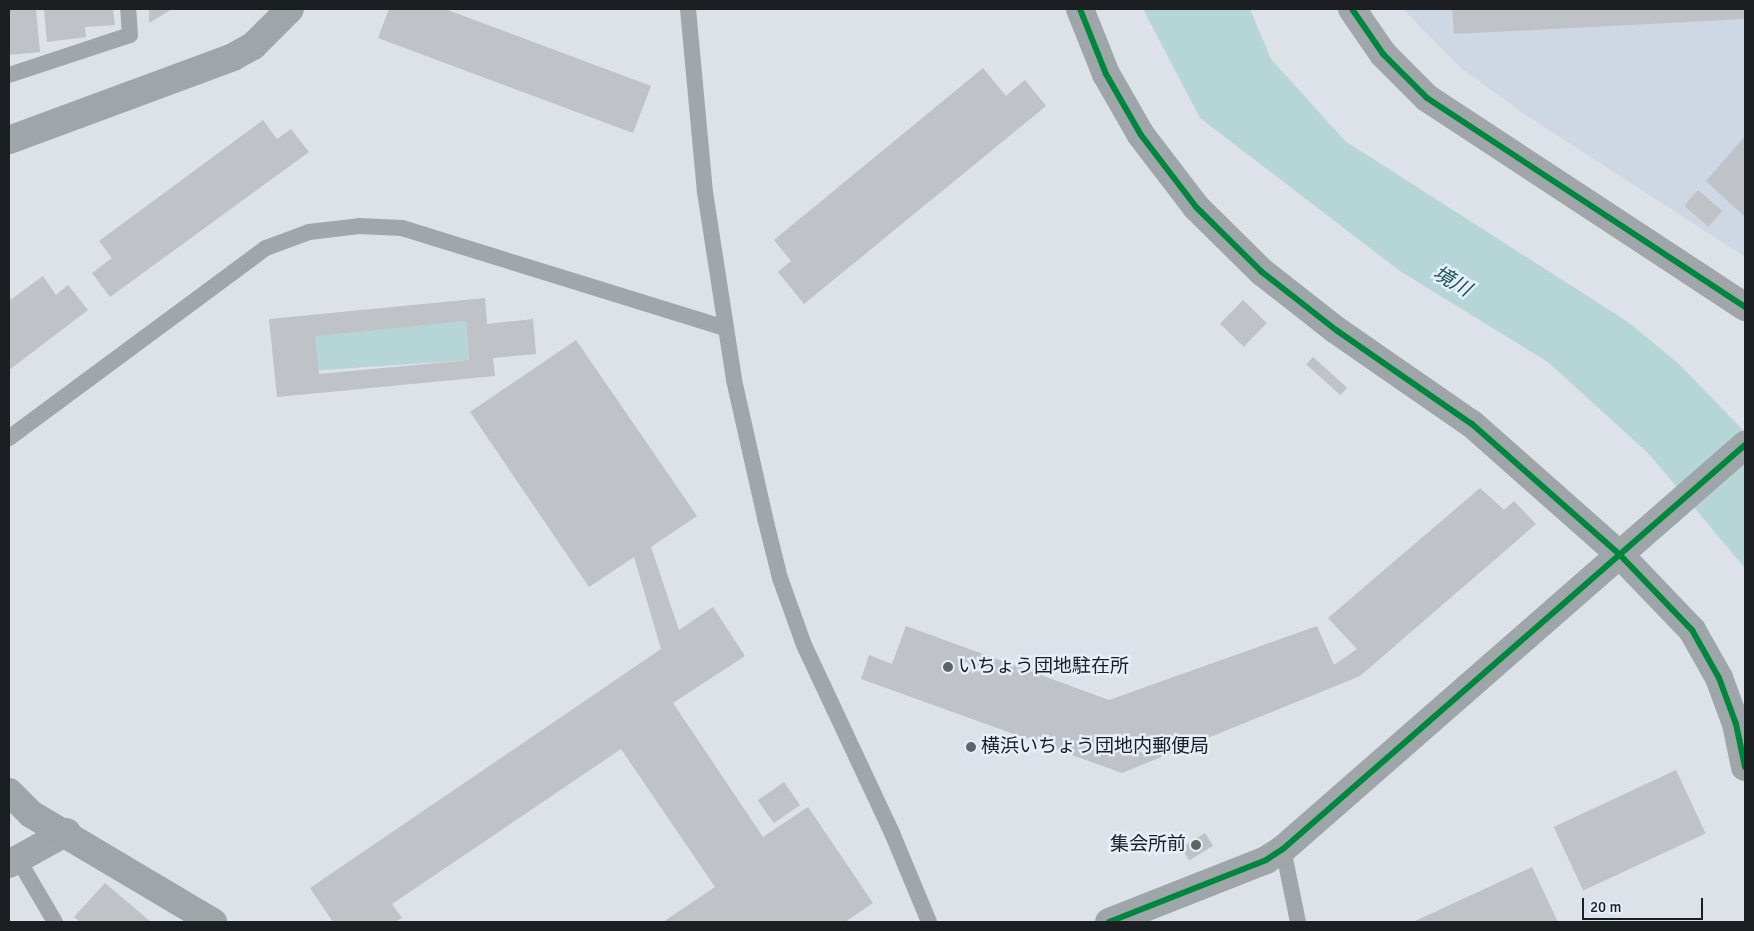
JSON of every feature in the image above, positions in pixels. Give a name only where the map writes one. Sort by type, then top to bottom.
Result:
[{"type":"street","points":[[9,140],[233,57],[259,40],[290,9]]},
{"type":"street","points":[[1080,9],[1106,74],[1141,136],[1196,207],[1262,272],[1336,330],[1472,424],[1621,556],[1692,630],[1720,678],[1736,724],[1745,767]]},
{"type":"street","points":[[1352,9],[1383,54],[1427,98],[1745,307]]},
{"type":"street","points":[[1109,922],[1266,860],[1283,850],[1621,556],[1650,528],[1745,445]]},
{"type":"street","points":[[9,792],[31,814],[67,832],[213,922]]},
{"type":"street","points":[[13,862],[67,832]]},
{"type":"lane","points":[[9,75],[130,35],[128,9]]},
{"type":"lane","points":[[688,9],[705,192],[726,328],[738,398],[780,578],[804,645],[929,922]]},
{"type":"lane","points":[[9,438],[266,248],[309,232],[359,226],[402,228],[726,328]]},
{"type":"lane","points":[[1283,850],[1298,922]]},
{"type":"lane","points":[[13,862],[55,922]]},
{"type":"shaded area","points":[[1403,9],[1745,9],[1745,257],[1524,114],[1461,68]]},
{"type":"water","name":"境川","points":[[1143,9],[1250,9],[1271,59],[1345,141],[1628,322],[1679,364],[1745,432],[1745,568],[1649,454],[1548,362],[1400,271],[1200,118]]},
{"type":"water","points":[[466,321],[469,360],[317,371],[314,332]]},
{"type":"building","points":[[36,9],[40,52],[9,55],[9,10]]},
{"type":"building","points":[[44,9],[113,9],[115,25],[85,27],[86,37],[47,42]]},
{"type":"building","points":[[149,9],[172,9],[149,23]]},
{"type":"building","points":[[389,9],[445,9],[651,86],[633,133],[378,38]]},
{"type":"building","points":[[1452,9],[1745,9],[1745,19],[1454,34]]},
{"type":"building","points":[[983,68],[1006,96],[1025,80],[1046,106],[804,304],[778,272],[791,261],[774,240]]},
{"type":"building","points":[[263,120],[277,139],[291,129],[309,152],[110,297],[92,273],[112,258],[99,241]]},
{"type":"building","points":[[1745,136],[1745,217],[1706,181]]},
{"type":"building","points":[[1698,190],[1722,211],[1708,227],[1684,206]]},
{"type":"building","points":[[43,276],[56,295],[68,285],[88,310],[9,370],[9,301]]},
{"type":"building","points":[[485,298],[487,324],[533,319],[536,354],[493,358],[495,376],[277,397],[269,319]],"holes":[[[466,321],[469,360],[319,374],[315,336]]]},
{"type":"building","points":[[1243,300],[1267,323],[1244,347],[1220,324]]},
{"type":"building","points":[[576,340],[697,516],[651,547],[679,630],[713,607],[745,656],[673,703],[763,837],[808,807],[873,903],[845,922],[663,922],[715,887],[621,749],[392,904],[402,918],[395,922],[333,922],[310,888],[661,649],[634,557],[589,587],[470,412]]},
{"type":"building","points":[[1313,357],[1347,388],[1340,395],[1306,364]]},
{"type":"building","points":[[1480,488],[1504,510],[1514,501],[1536,524],[1360,676],[1122,773],[861,679],[869,655],[892,664],[906,626],[1109,700],[1317,626],[1334,665],[1357,649],[1328,618]]},
{"type":"building","points":[[1676,770],[1706,833],[1583,890],[1554,827]]},
{"type":"building","points":[[784,782],[800,805],[774,823],[758,800]]},
{"type":"building","points":[[1205,833],[1213,846],[1189,861],[1181,848]]},
{"type":"building","points":[[1532,867],[1558,922],[1413,922]]},
{"type":"building","points":[[105,883],[151,922],[80,922],[74,917]]},
{"type":"cycle path","points":[[1080,9],[1106,74],[1141,135],[1196,207],[1262,272],[1336,330],[1472,424],[1621,556],[1692,630],[1719,678],[1736,724],[1745,767]]},
{"type":"cycle path","points":[[1352,9],[1383,54],[1427,98],[1745,307]]},
{"type":"cycle path","points":[[1109,922],[1266,860],[1283,849],[1745,445]]},
{"type":"place","name":"いちょう団地駐在所","points":[[948,667]]},
{"type":"place","name":"横浜いちょう団地内郵便局","points":[[971,747]]},
{"type":"place","name":"集会所前","points":[[1196,845]]}]
